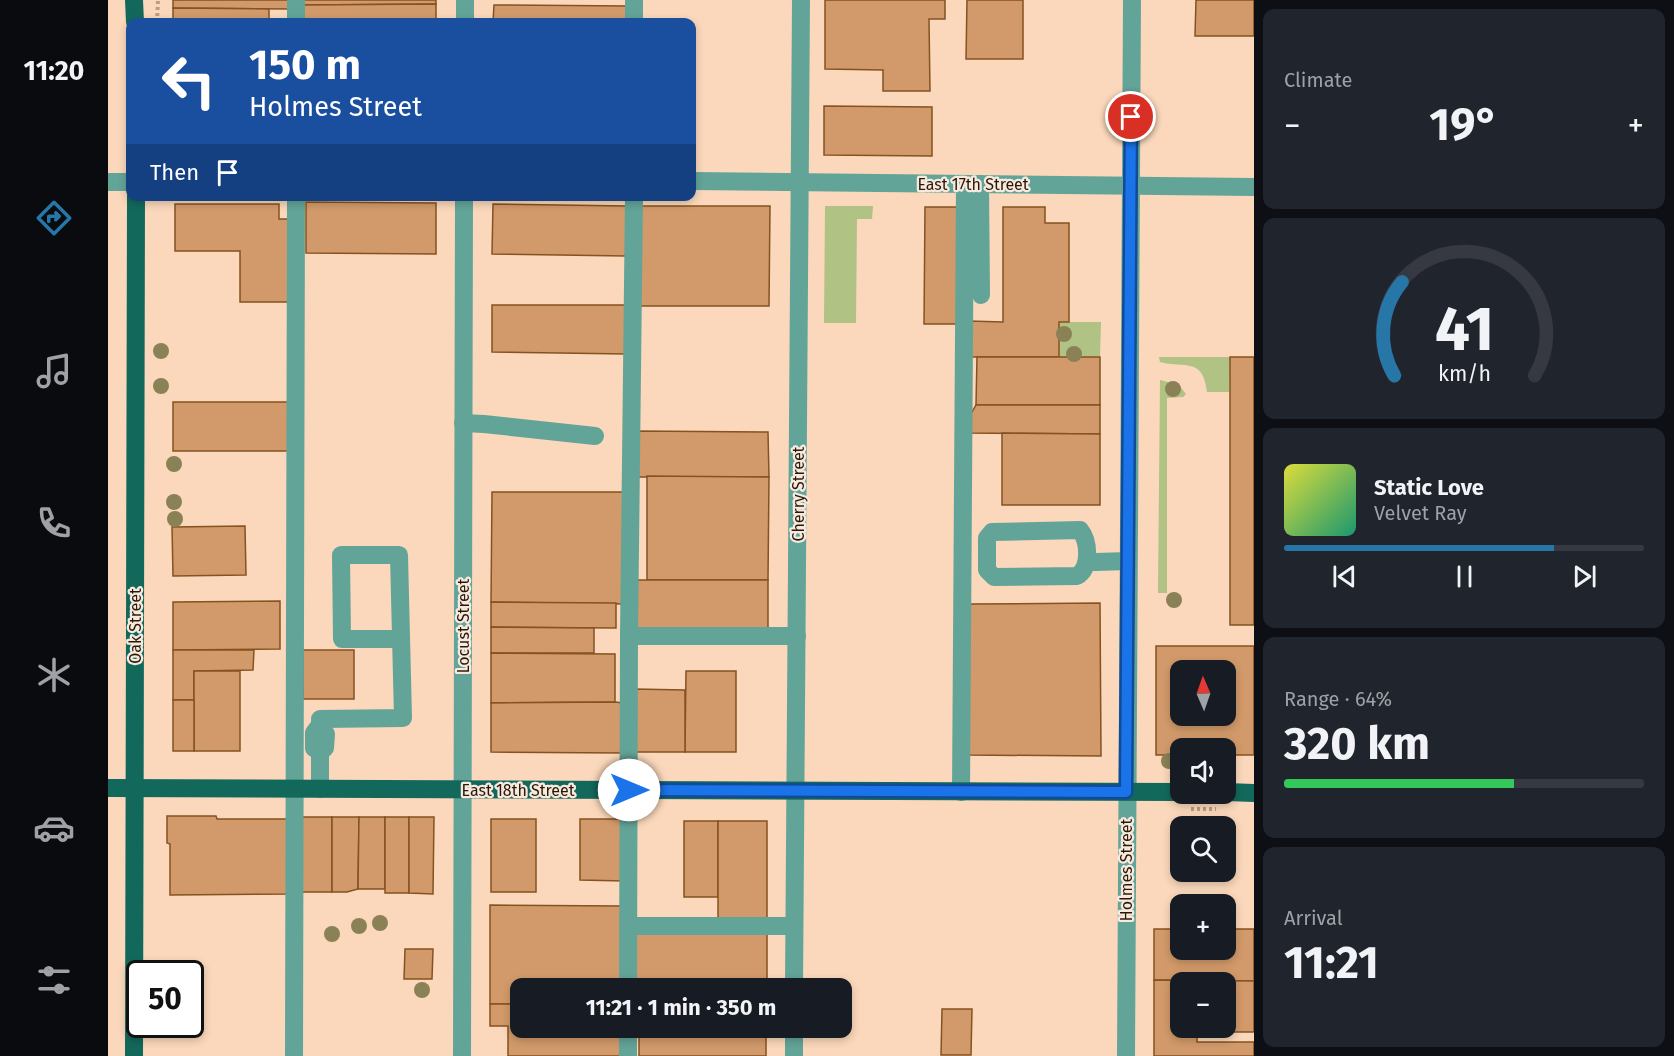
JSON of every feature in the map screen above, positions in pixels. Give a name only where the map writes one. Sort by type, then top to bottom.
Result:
[{"type":"main road","points":[[135,0],[135,18]]},
{"type":"main road","name":"Oak Street","points":[[134,1056],[136,201]]},
{"type":"main road","name":"East 18th Street","points":[[108,788],[1170,792]]},
{"type":"main road","points":[[1236,792],[1254,793]]},
{"type":"street","points":[[296,0],[296,18]]},
{"type":"street","points":[[465,0],[465,18]]},
{"type":"street","points":[[634,0],[634,18]]},
{"type":"street","name":"Cherry Street","points":[[794,978],[801,0]]},
{"type":"street","name":"Holmes Street","points":[[1126,1056],[1132,0]]},
{"type":"street","name":"East 17th Street","points":[[696,181],[1254,187]]},
{"type":"street","points":[[108,182],[126,182]]},
{"type":"street","points":[[972,184],[981,295]]},
{"type":"street","points":[[961,792],[972,184]]},
{"type":"street","points":[[294,1056],[296,201]]},
{"type":"street","name":"Locust Street","points":[[462,1056],[464,201]]},
{"type":"street","points":[[628,978],[634,201]]},
{"type":"street","points":[[463,423],[595,436]]},
{"type":"street","points":[[1080,530],[1084,536],[1088,561],[1082,573],[1077,576],[994,577],[987,570],[987,538],[992,532],[1080,530]]},
{"type":"street","points":[[321,789],[320,752],[325,748],[326,734],[320,725],[320,719],[403,718],[399,555],[341,555],[342,639],[401,639]]},
{"type":"street","points":[[1088,561],[1128,561]]},
{"type":"street","points":[[629,636],[796,636]]},
{"type":"street","points":[[628,926],[794,926]]},
{"type":"street","points":[[628,1038],[628,1056]]},
{"type":"street","points":[[794,1038],[794,1056]]},
{"type":"path","points":[[157,18],[158,0]]},
{"type":"green space","points":[[825,206],[873,206],[872,219],[857,219],[856,323],[824,323]]},
{"type":"green space","points":[[1059,322],[1101,322],[1100,357],[1059,357]]},
{"type":"green space","points":[[1159,357],[1230,357],[1229,392],[1207,392],[1205,381],[1197,369],[1191,366],[1160,362]]},
{"type":"green space","points":[[1160,380],[1179,385],[1186,394],[1183,397],[1167,398],[1167,593],[1158,593]]},
{"type":"building","points":[[173,0],[291,0],[291,9],[173,8]]},
{"type":"building","points":[[303,0],[436,0],[436,4],[303,5]]},
{"type":"building","points":[[825,0],[945,0],[945,19],[929,19],[930,91],[883,91],[883,70],[825,69]]},
{"type":"building","points":[[967,0],[1023,0],[1023,59],[966,59]]},
{"type":"building","points":[[1196,0],[1254,0],[1254,36],[1195,36]]},
{"type":"building","points":[[436,4],[436,18],[304,18],[303,5]]},
{"type":"building","points":[[494,5],[628,6],[627,18],[493,18]]},
{"type":"building","points":[[173,8],[269,9],[269,18],[173,18]]},
{"type":"building","points":[[824,106],[932,107],[932,156],[824,155]]},
{"type":"building","points":[[306,202],[436,203],[436,254],[306,253]]},
{"type":"building","points":[[175,204],[279,204],[279,219],[288,219],[288,302],[240,302],[240,251],[175,251]]},
{"type":"building","points":[[493,204],[627,206],[626,256],[492,254]]},
{"type":"building","points":[[639,206],[770,206],[769,306],[637,306]]},
{"type":"building","points":[[925,207],[959,207],[958,324],[924,324]]},
{"type":"building","points":[[1003,207],[1045,207],[1045,223],[1069,223],[1069,322],[1059,322],[1059,357],[968,357],[969,321],[1003,322]]},
{"type":"building","points":[[492,305],[626,305],[626,354],[492,352]]},
{"type":"building","points":[[977,357],[1100,357],[1100,405],[976,405]]},
{"type":"building","points":[[1230,357],[1254,357],[1254,625],[1230,625]]},
{"type":"building","points":[[173,402],[290,402],[289,451],[173,451]]},
{"type":"building","points":[[976,405],[1100,405],[1100,434],[968,433],[968,419]]},
{"type":"building","points":[[636,431],[768,432],[769,477],[636,477]]},
{"type":"building","points":[[1002,433],[1100,434],[1100,505],[1002,505]]},
{"type":"building","points":[[647,476],[769,477],[768,580],[647,580]]},
{"type":"building","points":[[492,492],[624,492],[624,604],[491,602]]},
{"type":"building","points":[[245,526],[246,575],[173,576],[172,527]]},
{"type":"building","points":[[635,580],[768,580],[768,628],[634,629]]},
{"type":"building","points":[[280,601],[280,649],[173,650],[173,602]]},
{"type":"building","points":[[491,602],[616,603],[616,628],[491,627]]},
{"type":"building","points":[[1100,603],[1101,756],[968,755],[969,604]]},
{"type":"building","points":[[491,627],[594,628],[594,653],[491,653]]},
{"type":"building","points":[[1156,646],[1254,646],[1254,755],[1236,755],[1236,738],[1170,738],[1170,755],[1156,755]]},
{"type":"building","points":[[173,650],[254,650],[253,670],[194,671],[194,700],[173,700]]},
{"type":"building","points":[[303,650],[354,650],[354,699],[303,699]]},
{"type":"building","points":[[491,653],[615,654],[615,702],[491,703]]},
{"type":"building","points":[[194,671],[240,671],[240,751],[194,751]]},
{"type":"building","points":[[686,671],[736,671],[736,752],[685,752]]},
{"type":"building","points":[[634,689],[685,690],[685,752],[633,752]]},
{"type":"building","points":[[173,700],[194,700],[194,751],[173,751]]},
{"type":"building","points":[[491,703],[623,703],[622,753],[491,752]]},
{"type":"building","points":[[167,816],[290,819],[290,894],[170,895],[170,844],[167,843]]},
{"type":"building","points":[[301,817],[332,817],[332,892],[301,892]]},
{"type":"building","points":[[332,817],[359,817],[358,889],[332,892]]},
{"type":"building","points":[[359,817],[385,817],[385,889],[358,889]]},
{"type":"building","points":[[385,817],[409,817],[409,893],[385,893]]},
{"type":"building","points":[[409,817],[434,817],[433,894],[409,893]]},
{"type":"building","points":[[491,819],[536,819],[536,892],[491,892]]},
{"type":"building","points":[[580,819],[624,819],[624,881],[580,880]]},
{"type":"building","points":[[684,821],[718,821],[718,897],[684,897]]},
{"type":"building","points":[[718,821],[767,821],[767,922],[718,923]]},
{"type":"building","points":[[490,905],[623,906],[623,978],[510,978],[510,1004],[490,1004]]},
{"type":"building","points":[[633,929],[767,930],[767,978],[633,978]]},
{"type":"building","points":[[1154,929],[1170,929],[1170,960],[1236,960],[1236,929],[1254,929],[1254,981],[1236,981],[1236,972],[1170,972],[1170,980],[1154,980]]},
{"type":"building","points":[[405,949],[433,949],[432,979],[404,979]]},
{"type":"building","points":[[1154,980],[1170,980],[1170,1038],[1197,1038],[1197,1042],[1254,1042],[1254,1056],[1154,1056]]},
{"type":"building","points":[[1236,981],[1254,981],[1254,1032],[1236,1032]]},
{"type":"building","points":[[490,1004],[510,1004],[510,1038],[624,1038],[624,1056],[508,1056],[508,1026],[490,1026]]},
{"type":"building","points":[[942,1009],[972,1009],[971,1055],[941,1055]]},
{"type":"building","points":[[639,1038],[766,1038],[766,1056],[639,1056]]},
{"type":"route","points":[[629,790],[1126,792],[1131,117]]}]
